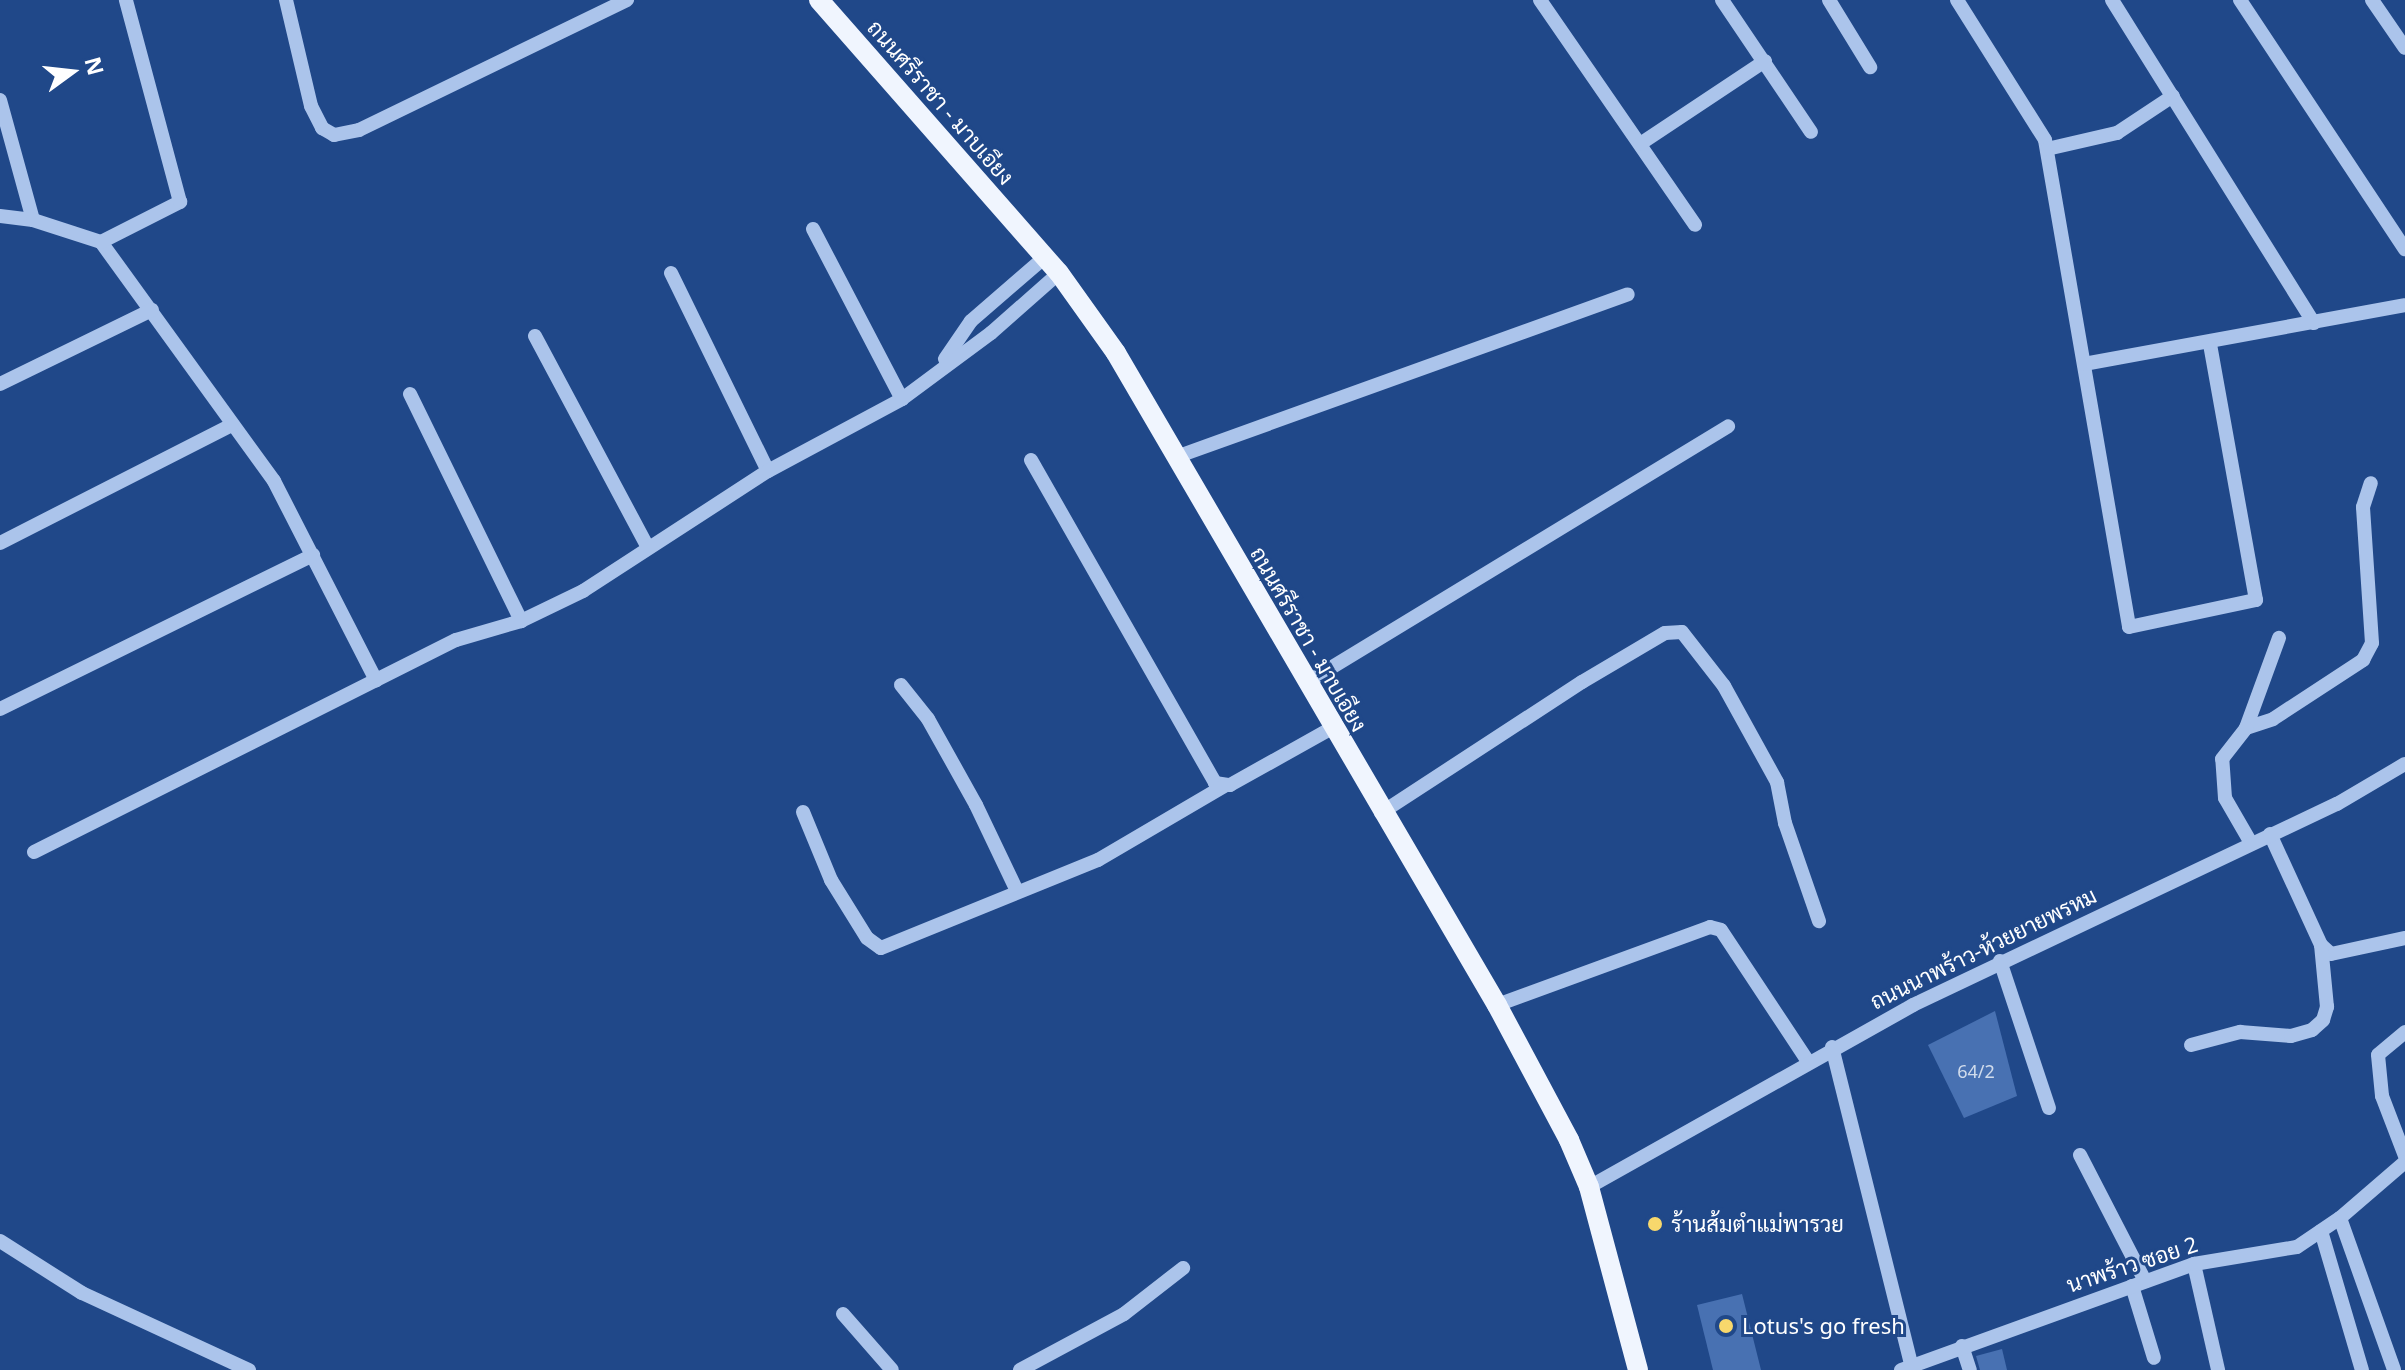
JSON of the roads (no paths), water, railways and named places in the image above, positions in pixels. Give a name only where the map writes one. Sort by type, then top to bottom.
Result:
[{"type":"main road","name":"ถนนศรีราชา - มาบเอียง","points":[[819,0],[1059,273],[1116,353],[1381,813],[1497,1005],[1589,1187],[1638,1370]]},
{"type":"street","points":[[101,242],[180,202],[126,0]]},
{"type":"street","points":[[286,0],[311,106],[322,128],[334,135],[359,130],[627,0]]},
{"type":"street","points":[[1540,0],[1695,225]]},
{"type":"street","points":[[1722,0],[1811,132]]},
{"type":"street","points":[[1829,0],[1870,67]]},
{"type":"street","points":[[1957,0],[2047,149],[2129,627],[2256,600],[2210,344]]},
{"type":"street","points":[[2112,0],[2314,323]]},
{"type":"street","points":[[2240,0],[2399,226],[2405,249]]},
{"type":"street","points":[[2372,0],[2405,48]]},
{"type":"street","points":[[1640,144],[1765,61]]},
{"type":"street","points":[[2047,149],[2117,133],[2173,96]]},
{"type":"street","points":[[0,100],[5,139],[33,220]]},
{"type":"street","points":[[0,216],[33,220],[101,242],[274,481],[376,680]]},
{"type":"street","points":[[813,229],[902,399]]},
{"type":"street","points":[[941,366],[971,321],[1045,257]]},
{"type":"street","points":[[671,273],[768,471]]},
{"type":"street","points":[[34,852],[456,640],[521,621],[583,591],[768,471],[902,399],[941,366],[991,333],[1059,273]]},
{"type":"street","points":[[1176,457],[1628,294]]},
{"type":"street","points":[[2084,364],[2210,344],[2405,305]]},
{"type":"street","points":[[0,384],[152,310]]},
{"type":"street","points":[[535,336],[648,548]]},
{"type":"street","points":[[410,394],[521,621]]},
{"type":"street","points":[[0,543],[232,425]]},
{"type":"street","points":[[1306,683],[1728,426]]},
{"type":"street","points":[[1031,460],[1215,783],[1224,786]]},
{"type":"street","points":[[2246,728],[2273,719],[2363,660],[2372,643],[2363,507],[2371,483]]},
{"type":"street","points":[[0,709],[313,555]]},
{"type":"street","points":[[1381,813],[1594,675],[1665,633],[1682,632],[1724,686],[1777,782],[1785,823],[1819,921]]},
{"type":"street","points":[[2251,843],[2219,779],[2222,759],[2246,728],[2279,638]]},
{"type":"street","points":[[901,685],[955,768],[1016,889]]},
{"type":"street","points":[[803,812],[831,880],[876,947],[903,943],[1016,889],[1098,860],[1224,786],[1332,728]]},
{"type":"street","name":"ถนนนาพร้าว-ห้วยยายพรหม","points":[[1589,1187],[1832,1047],[2000,961],[2337,804],[2405,764]]},
{"type":"street","points":[[2191,1045],[2240,1032],[2291,1036],[2312,1030],[2323,1020],[2327,1007],[2321,945],[2270,834]]},
{"type":"street","points":[[1497,1005],[1600,963],[1710,927],[1721,930],[1809,1063]]},
{"type":"street","points":[[2321,945],[2343,954],[2405,938]]},
{"type":"street","points":[[2000,961],[2049,1108]]},
{"type":"street","points":[[2405,1032],[2378,1055],[2382,1096],[2405,1159]]},
{"type":"street","points":[[1832,1047],[1906,1367]]},
{"type":"street","points":[[2080,1155],[2139,1283],[2154,1358]]},
{"type":"street","name":"นาพร้าว ซอย 2","points":[[1906,1367],[2194,1264],[2297,1247],[2340,1218],[2405,1159]]},
{"type":"street","points":[[2340,1218],[2394,1370]]},
{"type":"street","points":[[2321,1231],[2362,1370]]},
{"type":"street","points":[[0,1241],[82,1293],[249,1370]]},
{"type":"street","points":[[2194,1264],[2218,1370]]},
{"type":"street","points":[[1020,1370],[1124,1314],[1183,1268]]},
{"type":"street","points":[[843,1314],[892,1370]]},
{"type":"street","points":[[1962,1346],[1970,1370]]},
{"type":"place","name":"ร้านส้มตำแม่พารวย","points":[[1655,1224]]},
{"type":"place","name":"Lotus's go fresh","points":[[1726,1326]]}]
